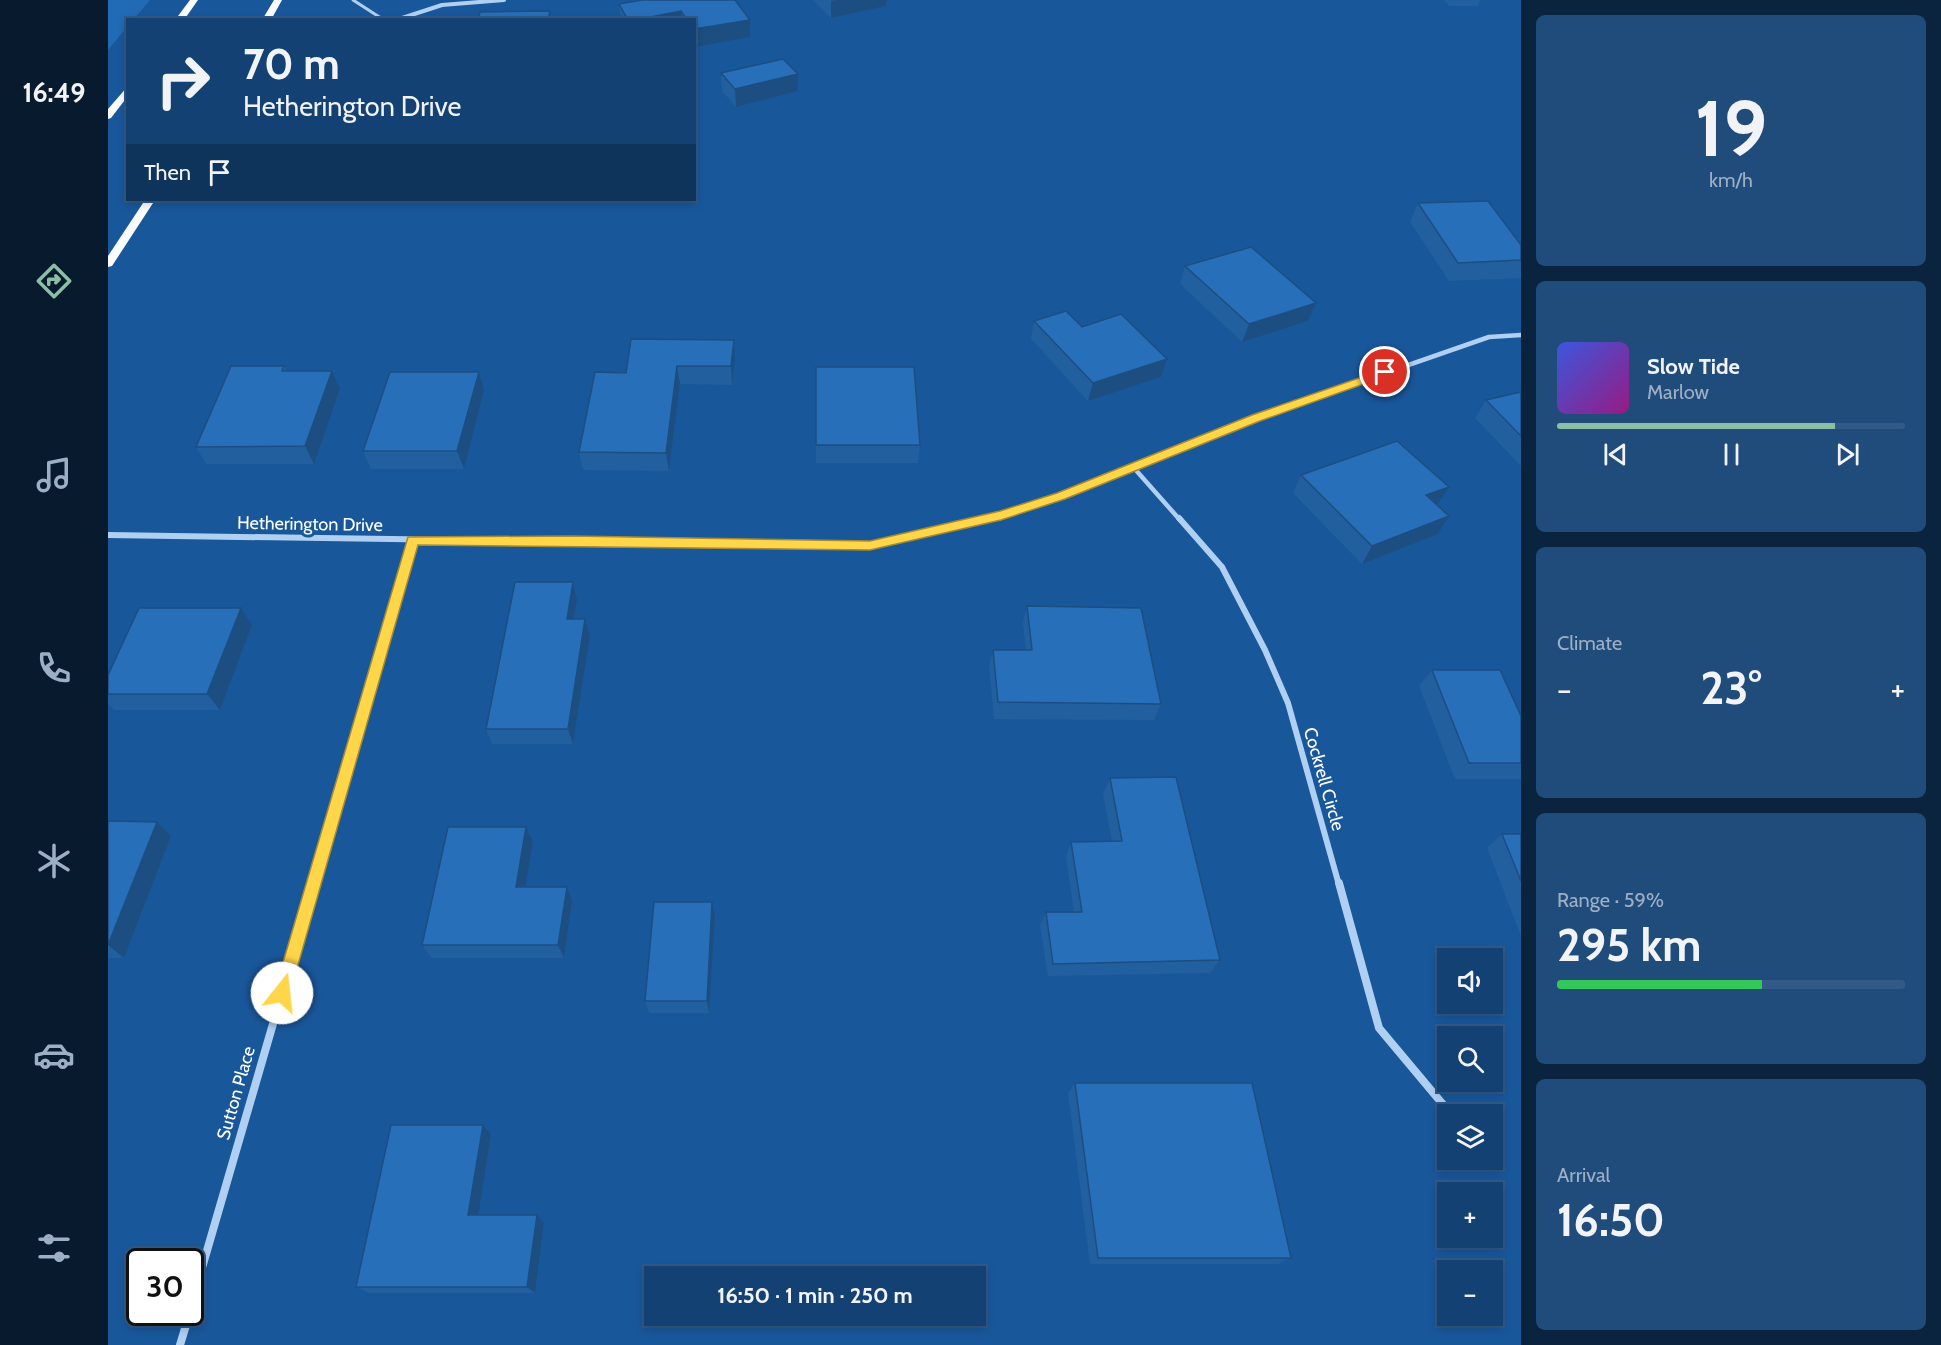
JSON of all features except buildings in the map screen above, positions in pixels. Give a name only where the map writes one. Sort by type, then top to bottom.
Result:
[{"type":"main road","points":[[180,18],[194,0]]},
{"type":"main road","points":[[267,18],[278,0]]},
{"type":"main road","points":[[108,116],[126,92]]},
{"type":"main road","points":[[108,264],[149,201]]},
{"type":"street","points":[[402,18],[442,5],[504,0]]},
{"type":"street","name":"Hetherington Drive","points":[[108,535],[870,546],[1001,515],[1134,468],[1163,453],[1385,372],[1489,338],[1521,335]]},
{"type":"street","name":"Cockrell Circle","points":[[1134,468],[1222,567],[1265,650],[1288,703],[1378,1028],[1443,1104]]},
{"type":"street","name":"Sutton Place","points":[[204,1263],[413,540]]},
{"type":"street","name":"Sutton Place","points":[[180,1345],[186,1326]]},
{"type":"lane","points":[[354,0],[381,18]]},
{"type":"shaded area","points":[[108,0],[150,0],[135,18],[126,18],[126,28],[108,50]]},
{"type":"route","points":[[282,993],[413,540],[571,540],[870,546],[1001,515],[1061,496],[1134,468],[1163,453],[1385,372]]}]
